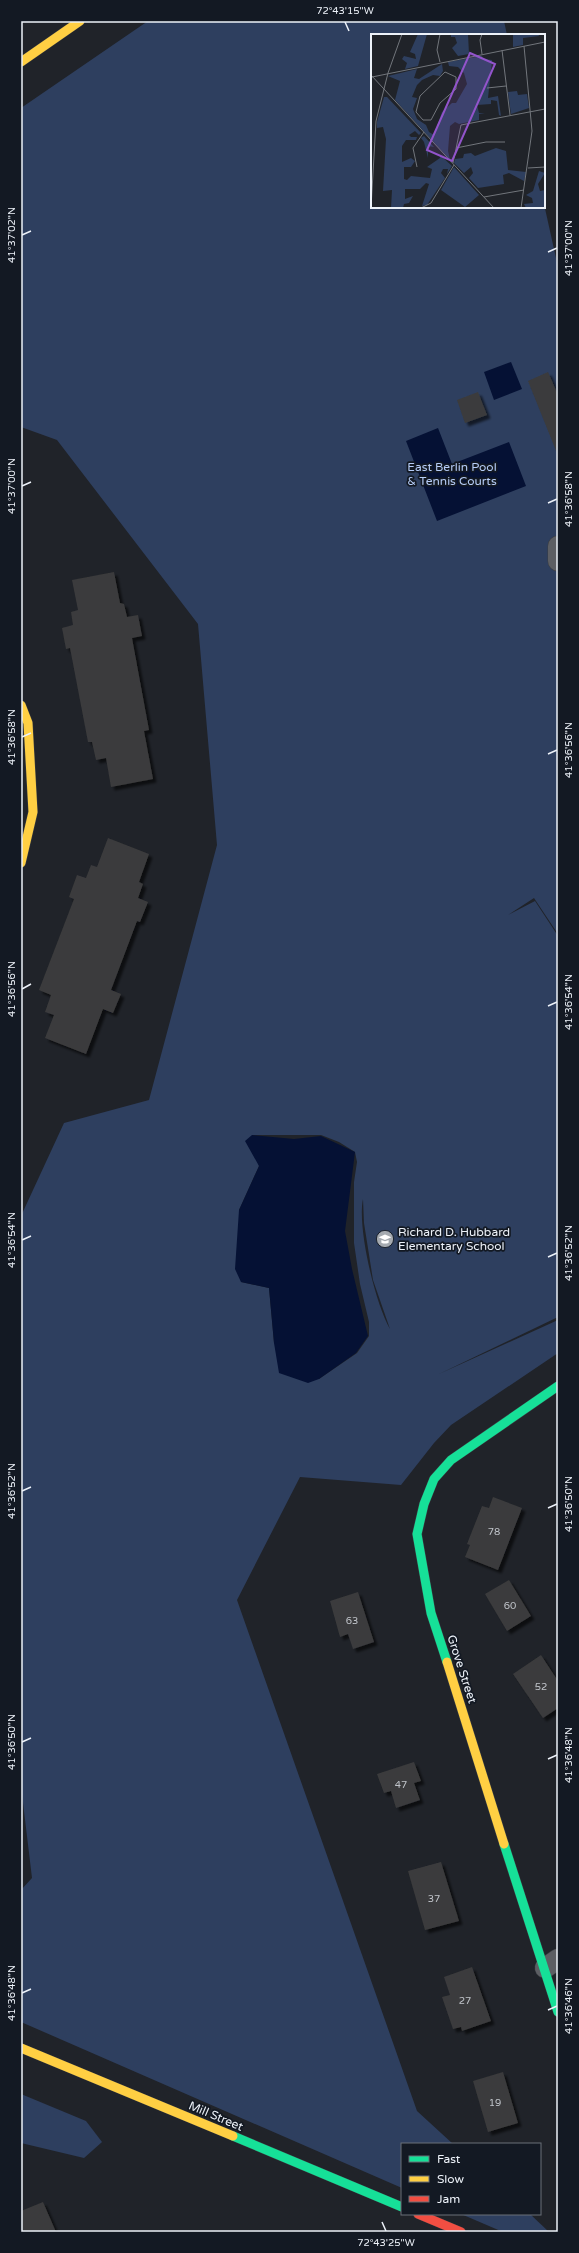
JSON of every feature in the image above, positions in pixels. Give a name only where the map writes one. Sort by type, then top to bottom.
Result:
[{"type":"street","points":[[21,62],[80,21]]},
{"type":"street","points":[[558,546],[558,561]]},
{"type":"street","points":[[21,705],[28,723],[33,812],[21,863]]},
{"type":"street","name":"Grove Street","points":[[558,1386],[451,1460],[434,1479],[424,1504],[417,1534],[431,1613],[552,1964],[558,2012]]},
{"type":"street","name":"Mill Street","points":[[21,2048],[401,2207]]},
{"type":"street","points":[[420,2215],[461,2232]]},
{"type":"green space","name":"East Berlin Pool & Tennis Courts","points":[[148,21],[504,21],[507,34],[371,34],[371,208],[545,208],[558,267],[558,934],[534,898],[508,915],[535,901],[558,936],[558,1317],[439,1374],[558,1320],[558,1353],[451,1425],[434,1443],[401,1485],[300,1477],[237,1600],[417,2111],[452,2143],[401,2143],[401,2188],[21,2022],[21,1890],[32,1878],[21,1786],[21,1216],[64,1123],[149,1100],[217,845],[198,624],[57,440],[21,427],[21,108]],"holes":[[[252,1135],[321,1135],[339,1142],[355,1152],[357,1162],[354,1182],[354,1243],[360,1284],[369,1322],[369,1336],[357,1353],[319,1379],[274,1343],[269,1288],[241,1282],[239,1210],[259,1166]],[[363,1199],[364,1223],[373,1280],[390,1329],[384,1317],[373,1284],[365,1246],[362,1212]]]},
{"type":"green space","points":[[21,2094],[86,2121],[102,2142],[84,2158],[21,2143]]},
{"type":"green space","points":[[463,2215],[531,2215],[549,2232],[503,2232]]},
{"type":"shaded area","points":[[511,362],[522,389],[494,400],[484,372]]},
{"type":"shaded area","points":[[438,428],[452,464],[509,442],[526,486],[437,521],[406,441]]},
{"type":"shaded area","points":[[252,1135],[294,1139],[321,1136],[355,1152],[345,1231],[352,1269],[368,1336],[356,1353],[319,1379],[308,1383],[279,1373],[274,1343],[269,1288],[241,1282],[235,1269],[239,1210],[259,1166],[245,1141]]},
{"type":"building","points":[[548,372],[558,395],[557,453],[528,381]]},
{"type":"building","points":[[478,392],[487,415],[465,423],[457,400]]},
{"type":"building","points":[[114,572],[120,603],[124,604],[127,617],[138,615],[142,636],[132,638],[149,730],[144,731],[153,779],[111,787],[106,758],[96,760],[92,742],[88,742],[70,648],[66,649],[62,628],[73,625],[71,612],[78,610],[72,580]]},
{"type":"building","points":[[108,838],[149,854],[139,882],[143,884],[138,898],[148,902],[140,922],[137,921],[111,990],[121,994],[113,1013],[103,1009],[86,1054],[45,1038],[54,1015],[45,1012],[51,995],[39,990],[74,899],[69,897],[77,875],[86,878],[91,865],[97,867]]},
{"type":"building","points":[[493,1497],[522,1508],[498,1570],[465,1557],[470,1545],[467,1544],[482,1506],[489,1508]]},
{"type":"building","points":[[509,1580],[531,1616],[507,1631],[485,1594]]},
{"type":"building","points":[[358,1592],[374,1642],[353,1649],[348,1634],[340,1637],[330,1601]]},
{"type":"building","points":[[541,1655],[558,1681],[558,1708],[543,1718],[513,1674]]},
{"type":"building","points":[[414,1762],[421,1781],[414,1783],[420,1800],[396,1808],[391,1791],[384,1793],[377,1774]]},
{"type":"building","points":[[441,1862],[459,1921],[425,1930],[408,1871]]},
{"type":"building","points":[[472,1967],[491,2021],[462,2031],[461,2027],[453,2029],[442,1997],[450,1995],[444,1977]]},
{"type":"building","points":[[503,2072],[518,2123],[488,2132],[473,2081]]},
{"type":"building","points":[[43,2202],[56,2232],[21,2232],[21,2211]]},
{"type":"traffic: fast","points":[[447,1662],[431,1613],[417,1534],[424,1504],[434,1479],[451,1460],[558,1386]]},
{"type":"traffic: fast","points":[[504,1844],[558,2012]]},
{"type":"traffic: fast","points":[[233,2136],[401,2207]]},
{"type":"traffic: slow","points":[[21,62],[80,21]]},
{"type":"traffic: slow","points":[[21,705],[28,723],[33,812],[21,863]]},
{"type":"traffic: slow","points":[[447,1662],[504,1844]]},
{"type":"traffic: slow","points":[[21,2048],[233,2136]]},
{"type":"traffic: jam","points":[[420,2215],[461,2232]]},
{"type":"place","name":"Richard D. Hubbard Elementary School","points":[[385,1239]]}]
